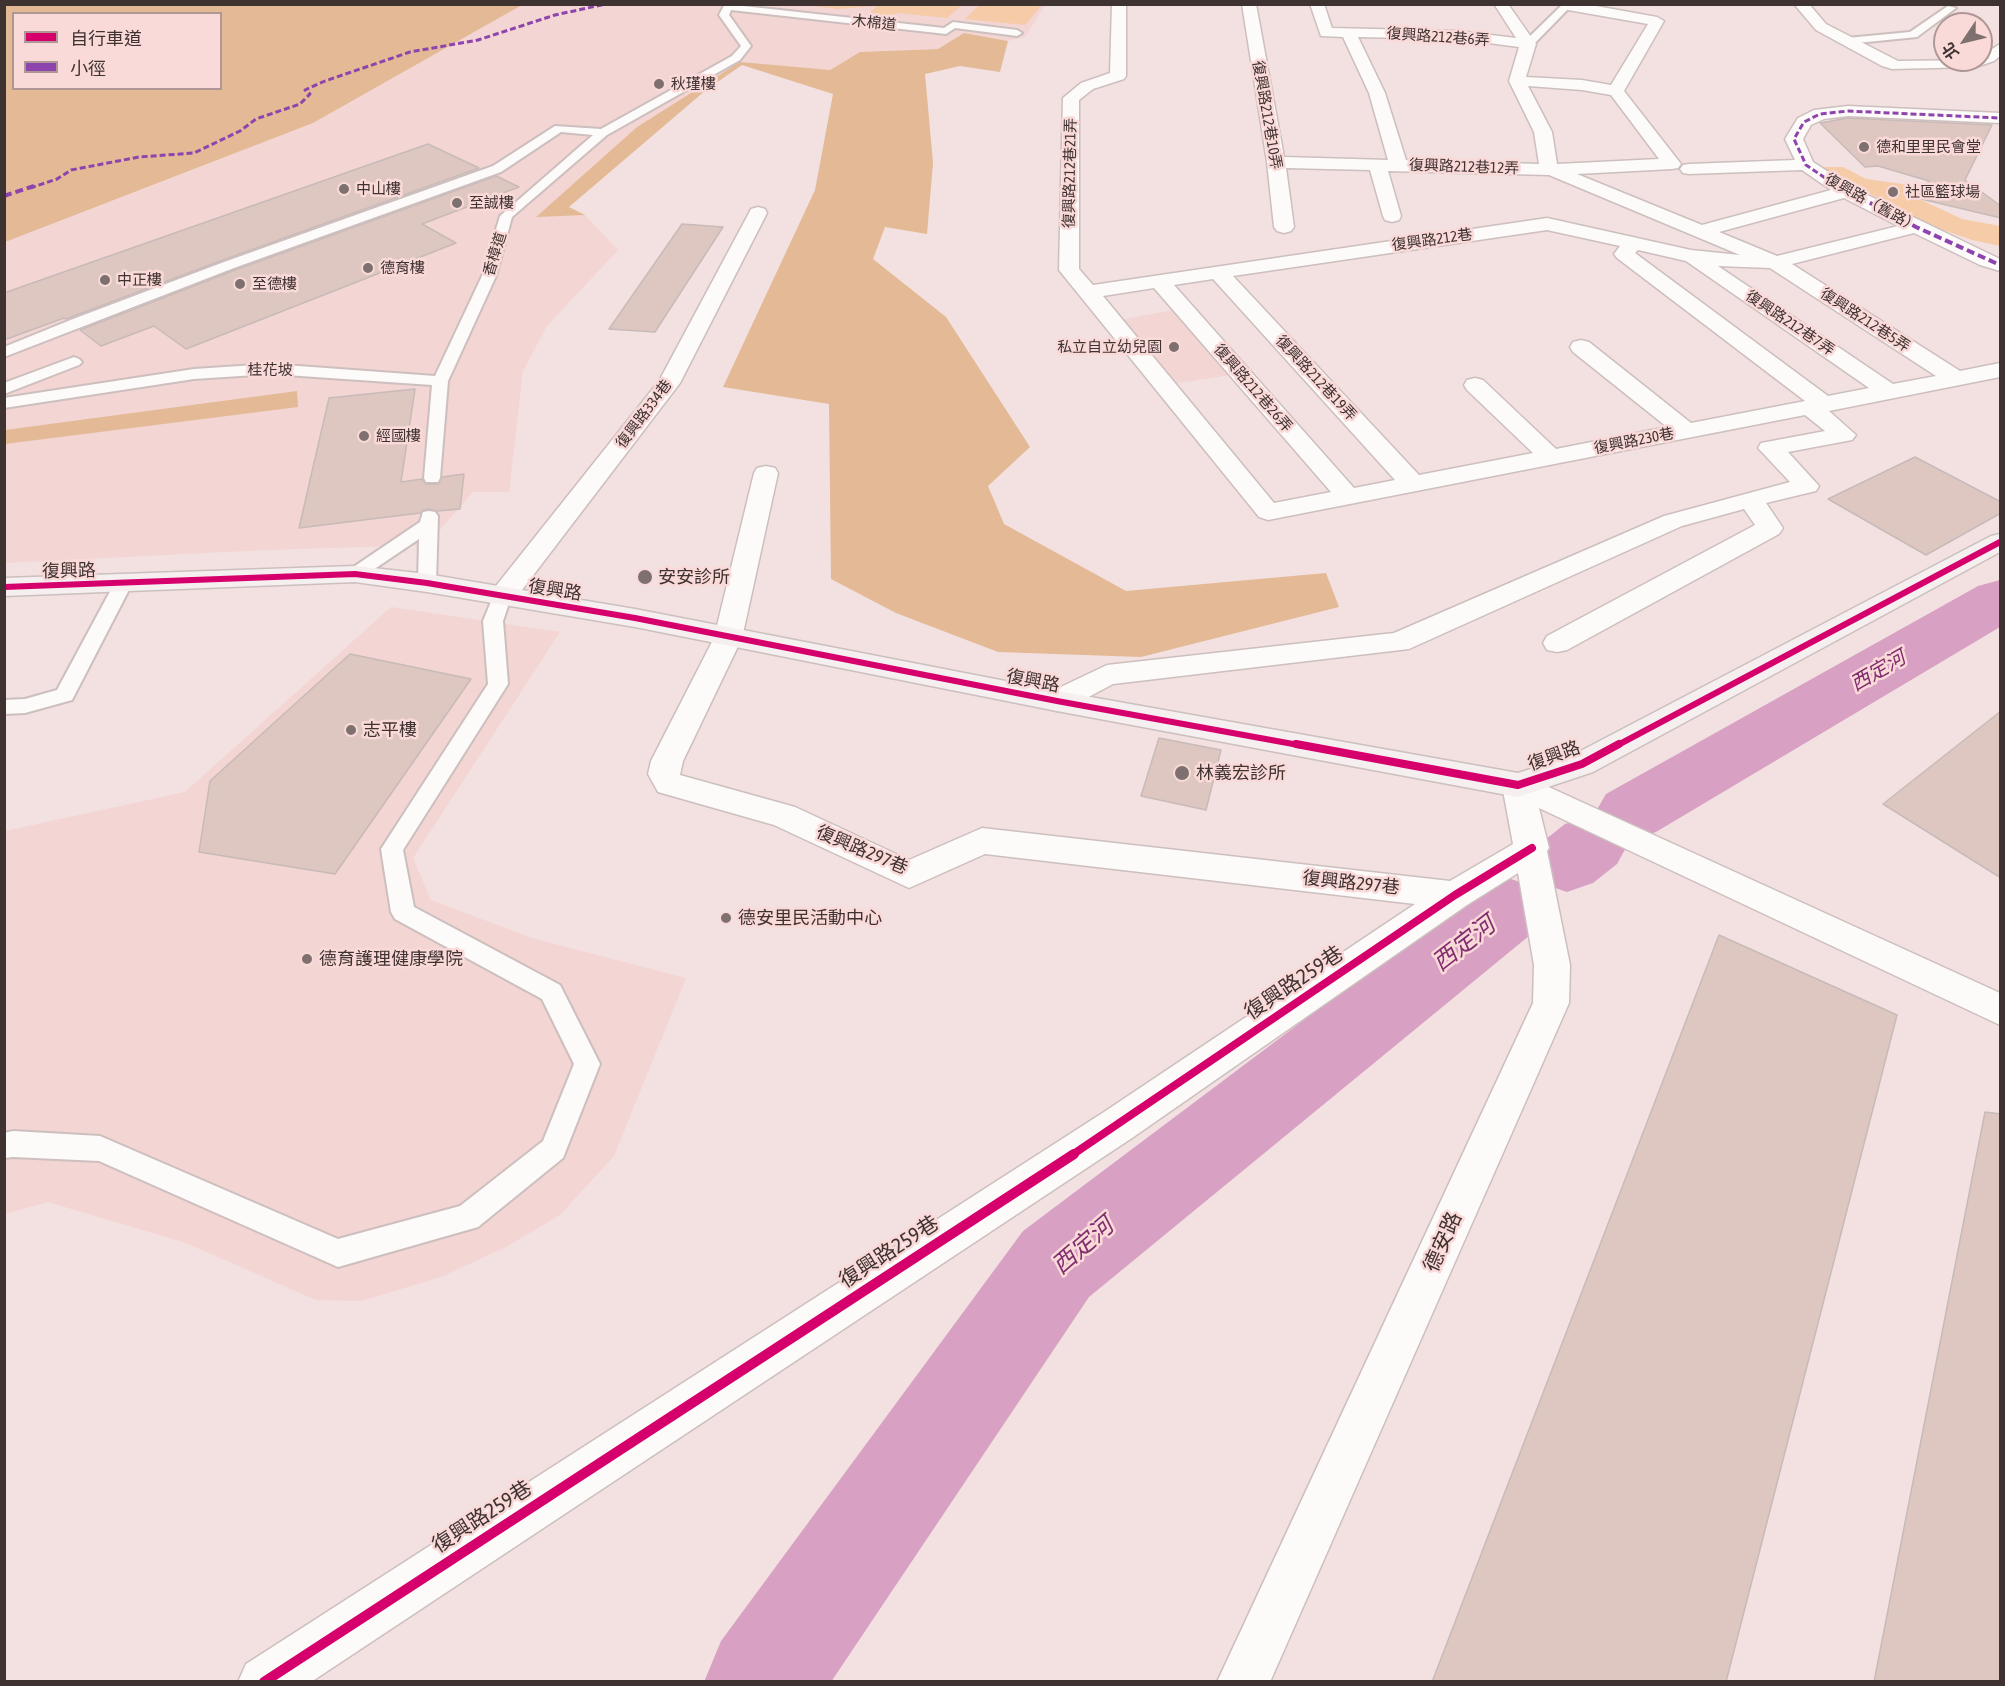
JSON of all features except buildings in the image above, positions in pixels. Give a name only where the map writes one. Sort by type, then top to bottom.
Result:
[{"type":"street","name":"復興路212巷21弄","points":[[1088,292],[1069,270],[1071,98],[1087,86],[1118,76],[1119,4]]},
{"type":"street","name":"復興路212巷10弄","points":[[1249,4],[1276,162],[1284,227]]},
{"type":"street","name":"復興路212巷6弄","points":[[1317,4],[1326,33],[1458,35],[1528,44]]},
{"type":"street","points":[[1501,4],[1528,44],[1517,81],[1543,132],[1549,170]]},
{"type":"street","points":[[1801,4],[1821,27],[1887,63],[1898,66],[1976,62],[1989,58],[2001,49]]},
{"type":"street","points":[[1569,5],[1657,21],[1616,91]]},
{"type":"street","points":[[1348,32],[1377,93],[1398,164]]},
{"type":"street","points":[[1517,81],[1582,85],[1616,91],[1672,164],[1549,170]]},
{"type":"street","name":"復興路（舊路）","points":[[2001,118],[1860,110],[1820,114],[1804,123],[1794,138],[1806,165],[1846,192],[1987,261],[2001,265]]},
{"type":"street","name":"復興路212巷12弄","points":[[1276,162],[1549,170]]},
{"type":"street","points":[[1689,169],[1806,165]]},
{"type":"street","points":[[1378,166],[1392,216]]},
{"type":"street","points":[[1549,170],[1775,262]]},
{"type":"street","points":[[1701,231],[1846,192]]},
{"type":"street","name":"復興路334巷","points":[[502,597],[669,383],[758,213]]},
{"type":"street","name":"復興路212巷","points":[[1088,292],[1421,241],[1547,225],[1691,256],[1721,260],[1775,262],[1916,227]]},
{"type":"street","points":[[1057,701],[1107,675],[1399,642],[1673,521],[1750,499],[1807,486],[1770,448],[1844,435],[1818,407],[1624,254],[1634,242]]},
{"type":"street","name":"復興路212巷7弄","points":[[1691,256],[1888,391]]},
{"type":"street","name":"復興路212巷5弄","points":[[1775,262],[1955,378]]},
{"type":"street","name":"復興路212巷19弄","points":[[1220,273],[1412,483]]},
{"type":"street","name":"復興路212巷26弄","points":[[1160,281],[1347,495]]},
{"type":"street","name":"復興路230巷","points":[[1088,292],[1268,512],[2001,370]]},
{"type":"street","points":[[1581,347],[1686,431]]},
{"type":"street","points":[[1475,385],[1551,457]]},
{"type":"street","name":"復興路297巷","points":[[766,473],[728,638],[667,761],[664,774],[669,784],[784,816],[909,875],[982,841],[1455,895]]},
{"type":"street","points":[[1557,643],[1770,528],[1750,499]]},
{"type":"street","name":"復興路","points":[[4,587],[123,585],[355,574],[427,583],[635,618],[1057,701],[1518,785],[1582,764],[2001,542]]},
{"type":"street","points":[[1518,785],[2001,1010]]},
{"type":"street","name":"德安路","points":[[1243,1682],[1551,1003],[1552,965],[1532,848],[1518,785]]},
{"type":"street","name":"復興路259巷","points":[[264,1682],[1118,1125],[1455,895],[1532,848]]},
{"type":"lane","points":[[1528,44],[1569,5]]},
{"type":"lane","name":"木棉道","points":[[603,133],[736,58],[746,46],[723,15],[728,6],[946,31],[953,25],[1017,33]]},
{"type":"lane","points":[[1847,40],[1913,35],[1951,8]]},
{"type":"lane","points":[[4,353],[78,322],[229,265],[497,169],[559,128],[603,133]]},
{"type":"lane","name":"香樟道","points":[[440,381],[489,276],[507,216],[603,133]]},
{"type":"lane","points":[[4,389],[74,362]]},
{"type":"lane","name":"桂花坡","points":[[4,403],[194,374],[271,369],[440,381]]},
{"type":"lane","points":[[432,478],[440,381]]},
{"type":"lane","points":[[355,574],[429,519],[427,583]]},
{"type":"lane","points":[[4,707],[25,706],[65,695],[123,585]]},
{"type":"lane","points":[[4,1146],[13,1144],[100,1149],[338,1253],[468,1216],[553,1149],[587,1064],[551,992],[403,912],[392,849],[498,684],[493,621],[502,597]]},
{"type":"shaded area","points":[[5,4],[522,4],[313,123],[5,242]]},
{"type":"shaded area","points":[[1041,4],[1041,6],[1025,25],[965,19],[979,5]]},
{"type":"shaded area","points":[[522,5],[1045,5],[1025,37],[1008,41],[964,33],[938,49],[860,52],[830,70],[740,63],[637,127],[537,216],[585,215],[618,250],[547,326],[523,371],[509,492],[473,492],[427,545],[266,550],[5,563],[4,242],[313,123]]},
{"type":"shaded area","points":[[803,5],[962,5],[947,18],[897,13],[886,22],[862,19],[877,6],[837,9]]},
{"type":"shaded area","points":[[964,33],[1008,41],[1000,72],[960,66],[925,74],[933,163],[927,234],[885,227],[873,259],[946,317],[1030,447],[988,486],[1004,524],[1126,591],[1326,573],[1339,607],[1141,657],[998,652],[896,613],[831,579],[829,404],[723,387],[815,190],[833,94],[742,65],[706,90],[569,207],[585,215],[536,217],[637,127],[740,62],[830,70],[860,52],[938,49]]},
{"type":"shaded area","points":[[1819,167],[1843,167],[1866,179],[1925,187],[1917,198],[1962,219],[2000,226],[2000,246],[1972,240],[1929,225]]},
{"type":"shaded area","name":"私立自立幼兒園","points":[[1180,309],[1237,374],[1166,385],[1113,321]]},
{"type":"shaded area","points":[[297,391],[298,407],[5,444],[5,430]]},
{"type":"shaded area","name":"德育護理健康學院","points":[[391,607],[560,632],[413,858],[431,900],[535,939],[686,978],[614,1156],[560,1215],[506,1247],[441,1277],[361,1301],[316,1300],[186,1243],[48,1202],[5,1214],[5,831],[185,792]]},
{"type":"waterway","name":"西定河","points":[[1631,813],[2000,600]]},
{"type":"waterway","name":"西定河","points":[[1567,863],[1591,844]]},
{"type":"waterway","name":"西定河","points":[[762,1682],[1056,1264],[1508,909]]},
{"type":"marked path","points":[[4,196],[57,179],[71,170],[139,157],[194,153],[240,131],[256,119],[300,104],[310,94],[305,90],[325,81],[410,52],[478,40],[555,15],[606,4]]},
{"type":"marked path","points":[[2000,118],[1848,111],[1820,114],[1804,122],[1794,139],[1806,165],[1846,192],[1987,261],[2000,265]]},
{"type":"cycle path","points":[[4,587],[355,574],[427,583],[635,618],[1057,701],[1518,785],[1582,764],[2000,542]]},
{"type":"cycle path","points":[[264,1682],[1118,1125],[1455,895],[1532,848]]},
{"type":"place","name":"秋瑾樓","points":[[659,84]]},
{"type":"place","name":"德和里里民會堂","points":[[1864,147]]},
{"type":"place","name":"中山樓","points":[[344,189]]},
{"type":"place","name":"社區籃球場","points":[[1893,192]]},
{"type":"place","name":"至誠樓","points":[[457,203]]},
{"type":"place","name":"德育樓","points":[[368,268]]},
{"type":"place","name":"中正樓","points":[[105,280]]},
{"type":"place","name":"至德樓","points":[[240,284]]},
{"type":"place","name":"私立自立幼兒園","points":[[1174,347]]},
{"type":"place","name":"經國樓","points":[[364,436]]},
{"type":"place","name":"安安診所","points":[[645,577]]},
{"type":"place","name":"志平樓","points":[[351,730]]},
{"type":"place","name":"林義宏診所","points":[[1182,773]]},
{"type":"place","name":"德安里民活動中心","points":[[726,918]]},
{"type":"place","name":"德育護理健康學院","points":[[307,959]]}]
